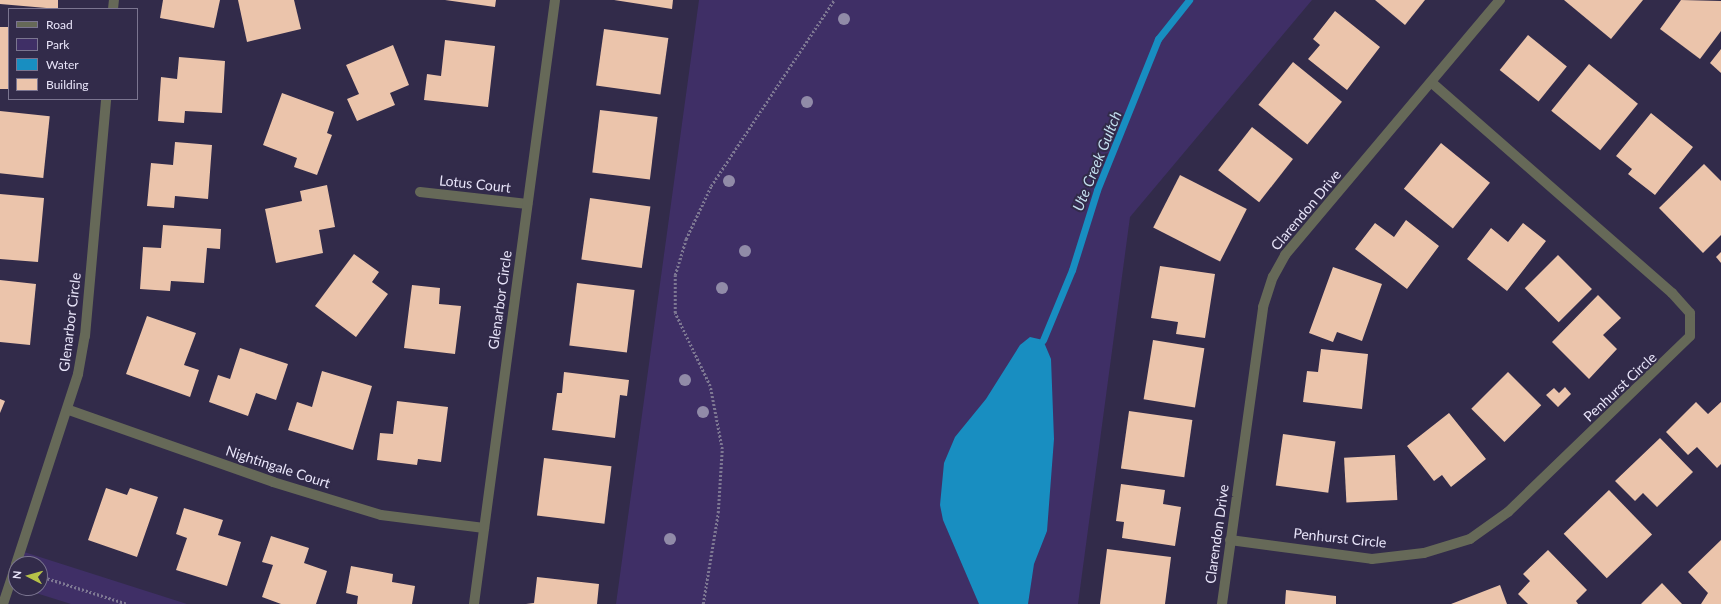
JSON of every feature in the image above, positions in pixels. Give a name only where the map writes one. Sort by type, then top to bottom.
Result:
[{"type":"street","name":"Glenarbor Circle","points":[[474,604],[555,0]]},
{"type":"street","name":"Clarendon Drive","points":[[1222,604],[1262,307],[1273,277],[1285,255],[1432,83],[1500,0]]},
{"type":"street","name":"Penhurst Circle","points":[[1230,540],[1372,559],[1424,553],[1470,539],[1508,512],[1690,336],[1690,313],[1672,293],[1432,83]]},
{"type":"street","name":"Glenarbor Circle","points":[[19,556],[69,410],[85,336],[106,100]]},
{"type":"street","name":"Lotus Court","points":[[420,192],[527,204]]},
{"type":"street","name":"Nightingale Court","points":[[69,410],[272,482],[381,514],[484,528]]},
{"type":"street","name":"Glenarbor Circle","points":[[3,604],[8,589]]},
{"type":"path","points":[[703,604],[718,513],[722,449],[709,383],[676,314],[675,275],[686,239],[710,186],[834,0]]},
{"type":"path","points":[[48,579],[128,604]]},
{"type":"green space","points":[[699,0],[1312,0],[1130,217],[1078,604],[616,604]]},
{"type":"green space","points":[[21,551],[37,556],[19,556]]},
{"type":"green space","points":[[48,560],[187,604],[71,604],[46,596],[48,596]]},
{"type":"water","points":[[1030,337],[1043,340],[1051,359],[1054,439],[1047,531],[1034,564],[1028,604],[979,604],[943,520],[940,505],[944,463],[955,437],[986,399],[1020,345]]},
{"type":"building","points":[[0,0],[58,0],[58,8],[46,8],[0,4]]},
{"type":"building","points":[[163,0],[220,0],[214,28],[160,18]]},
{"type":"building","points":[[238,0],[294,0],[301,29],[247,42]]},
{"type":"building","points":[[445,0],[496,0],[495,7]]},
{"type":"building","points":[[614,0],[673,0],[672,9]]},
{"type":"building","points":[[1375,0],[1425,0],[1405,25]]},
{"type":"building","points":[[1564,0],[1643,0],[1611,39]]},
{"type":"building","points":[[1681,0],[1721,1],[1721,31],[1700,59],[1660,29]]},
{"type":"building","points":[[1335,11],[1380,47],[1347,90],[1308,59],[1320,45],[1313,39]]},
{"type":"building","points":[[0,27],[8,27],[8,89],[0,89]]},
{"type":"building","points":[[604,29],[668,38],[660,94],[596,85]]},
{"type":"building","points":[[1528,35],[1567,66],[1539,101],[1500,70]]},
{"type":"building","points":[[445,40],[495,46],[488,107],[424,100],[427,74],[441,76]]},
{"type":"building","points":[[393,45],[409,85],[390,93],[395,105],[357,121],[347,99],[359,94],[346,65]]},
{"type":"building","points":[[1721,49],[1721,73],[1710,63]]},
{"type":"building","points":[[179,57],[225,61],[222,113],[185,111],[184,123],[158,121],[161,77],[177,79]]},
{"type":"building","points":[[1293,62],[1342,102],[1307,144],[1258,105]]},
{"type":"building","points":[[1589,64],[1638,104],[1600,150],[1551,111]]},
{"type":"building","points":[[282,93],[334,112],[327,133],[332,135],[317,175],[294,167],[297,158],[263,145]]},
{"type":"building","points":[[600,110],[658,117],[650,180],[592,173]]},
{"type":"building","points":[[0,111],[50,116],[43,178],[0,173]]},
{"type":"building","points":[[1651,113],[1693,147],[1655,195],[1628,174],[1632,169],[1616,156]]},
{"type":"building","points":[[1252,127],[1293,159],[1259,202],[1218,170]]},
{"type":"building","points":[[175,142],[212,145],[208,199],[175,196],[174,208],[147,206],[151,163],[173,165]]},
{"type":"building","points":[[1441,143],[1490,183],[1453,228],[1404,189]]},
{"type":"building","points":[[1704,164],[1721,181],[1721,235],[1703,253],[1659,208]]},
{"type":"building","points":[[1180,175],[1247,209],[1220,262],[1153,228]]},
{"type":"building","points":[[327,185],[335,227],[319,230],[323,253],[276,263],[265,209],[302,201],[300,191]]},
{"type":"building","points":[[0,194],[44,198],[38,262],[0,259]]},
{"type":"building","points":[[590,198],[650,206],[642,268],[581,259]]},
{"type":"building","points":[[1406,220],[1439,246],[1407,289],[1355,249],[1375,223],[1394,237]]},
{"type":"building","points":[[1523,223],[1546,241],[1507,291],[1467,259],[1491,228],[1508,242]]},
{"type":"building","points":[[163,225],[221,229],[220,249],[207,248],[204,283],[171,281],[170,291],[140,289],[143,247],[161,248]]},
{"type":"building","points":[[1721,252],[1721,263],[1716,257]]},
{"type":"building","points":[[354,254],[379,272],[372,282],[388,294],[356,337],[315,306]]},
{"type":"building","points":[[1558,255],[1592,289],[1559,322],[1525,288]]},
{"type":"building","points":[[1160,266],[1215,274],[1205,338],[1176,334],[1178,322],[1151,318]]},
{"type":"building","points":[[1333,267],[1382,284],[1362,341],[1337,332],[1333,342],[1309,333]]},
{"type":"building","points":[[0,280],[36,284],[30,345],[0,342]]},
{"type":"building","points":[[577,283],[635,290],[627,353],[569,346]]},
{"type":"building","points":[[412,285],[440,288],[439,304],[461,306],[455,354],[404,348]]},
{"type":"building","points":[[1598,295],[1621,318],[1603,335],[1617,349],[1589,379],[1552,342]]},
{"type":"building","points":[[147,316],[196,333],[184,365],[199,370],[190,397],[126,374]]},
{"type":"building","points":[[1153,340],[1204,348],[1195,407],[1144,399]]},
{"type":"building","points":[[240,348],[288,364],[276,400],[256,393],[248,416],[209,402],[218,375],[230,379]]},
{"type":"building","points":[[1321,349],[1368,354],[1362,409],[1303,402],[1307,371],[1318,372]]},
{"type":"building","points":[[322,371],[372,386],[353,450],[288,430],[297,402],[312,407]]},
{"type":"building","points":[[564,372],[629,380],[627,396],[620,395],[615,438],[552,430],[557,393],[562,393]]},
{"type":"building","points":[[1508,372],[1541,405],[1504,442],[1471,409]]},
{"type":"building","points":[[1565,387],[1571,394],[1558,407],[1546,395],[1554,388],[1559,393]]},
{"type":"building","points":[[0,399],[5,401],[0,413]]},
{"type":"building","points":[[397,401],[448,407],[441,462],[418,459],[417,465],[377,460],[380,433],[393,434]]},
{"type":"building","points":[[1696,402],[1708,414],[1721,402],[1721,464],[1717,468],[1697,447],[1688,455],[1666,432]]},
{"type":"building","points":[[1129,411],[1192,420],[1184,477],[1121,468]]},
{"type":"building","points":[[1449,413],[1486,459],[1451,487],[1442,475],[1434,481],[1407,446]]},
{"type":"building","points":[[1283,434],[1335,441],[1328,493],[1276,485]]},
{"type":"building","points":[[1660,438],[1693,472],[1657,507],[1643,493],[1635,501],[1615,481]]},
{"type":"building","points":[[1395,455],[1397,500],[1346,503],[1344,458]]},
{"type":"building","points":[[544,458],[611,466],[604,524],[537,516]]},
{"type":"building","points":[[1121,484],[1165,490],[1163,504],[1181,507],[1175,546],[1122,538],[1124,522],[1116,521]]},
{"type":"building","points":[[106,488],[127,495],[130,488],[158,497],[137,557],[88,540]]},
{"type":"building","points":[[1609,490],[1652,535],[1607,578],[1564,534]]},
{"type":"building","points":[[184,508],[223,520],[218,535],[241,542],[227,586],[176,570],[187,538],[176,534]]},
{"type":"building","points":[[271,536],[309,548],[304,563],[327,571],[316,604],[281,604],[262,597],[273,565],[262,562]]},
{"type":"building","points":[[1721,540],[1721,604],[1701,604],[1708,593],[1688,572]]},
{"type":"building","points":[[1107,549],[1171,557],[1165,604],[1100,604]]},
{"type":"building","points":[[1548,550],[1587,590],[1576,601],[1578,604],[1528,604],[1518,594],[1530,581],[1523,574]]},
{"type":"building","points":[[351,566],[393,574],[392,582],[415,586],[412,604],[357,604],[358,596],[346,593]]},
{"type":"building","points":[[537,577],[599,584],[597,604],[526,604],[534,603]]},
{"type":"building","points":[[1662,583],[1682,604],[1641,604]]},
{"type":"building","points":[[1500,585],[1507,604],[1451,604]]},
{"type":"building","points":[[1286,590],[1336,596],[1336,604],[1285,604]]},
{"type":"waterway","name":"Ute Creek Gultch","points":[[1043,340],[1072,270],[1097,190],[1158,39],[1189,0]]}]
